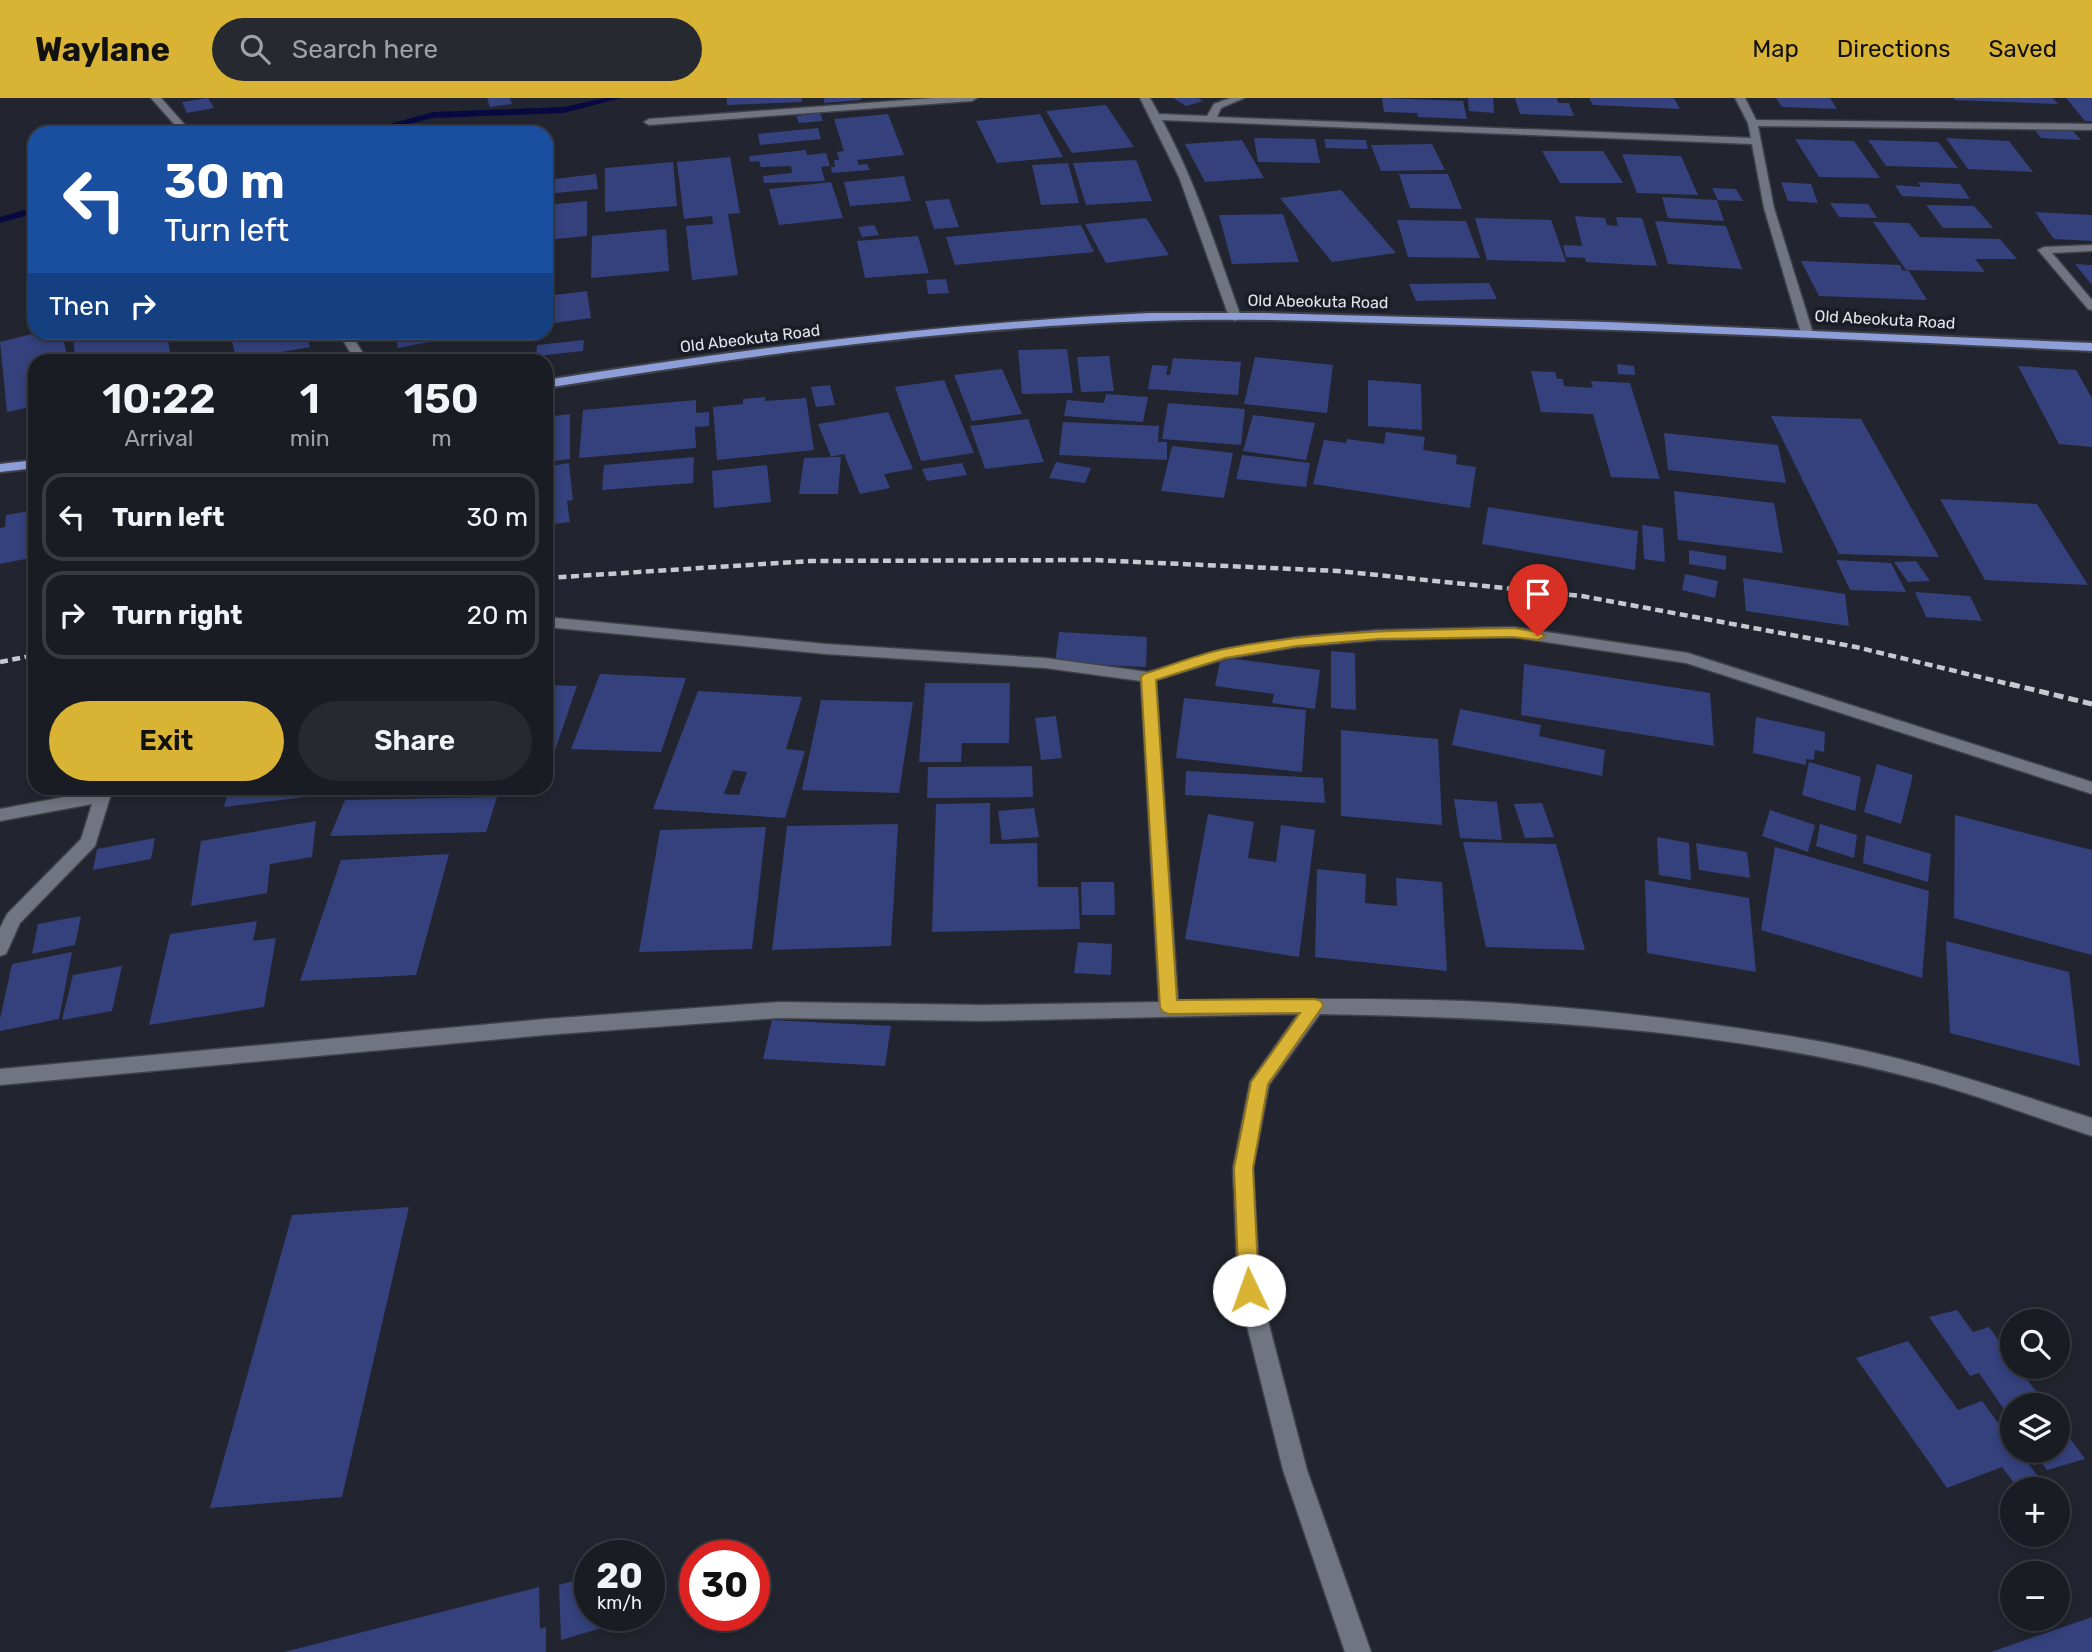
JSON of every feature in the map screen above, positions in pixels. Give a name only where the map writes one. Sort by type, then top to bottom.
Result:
[{"type":"highway","name":"Old Abeokuta Road","points":[[553,383],[792,350],[1003,326],[1150,317],[1807,333],[2092,347]]},
{"type":"highway","points":[[0,468],[28,465]]},
{"type":"street","points":[[649,122],[972,98]]},
{"type":"street","points":[[1145,98],[1156,117],[1203,226],[1235,317]]},
{"type":"street","points":[[1211,119],[1217,106],[1239,98]]},
{"type":"street","points":[[1740,98],[1754,123],[1769,208],[1807,333]]},
{"type":"street","points":[[158,99],[181,126]]},
{"type":"street","points":[[1156,117],[1756,141]]},
{"type":"street","points":[[1754,123],[2092,127]]},
{"type":"street","points":[[2092,248],[2044,250],[2092,307]]},
{"type":"street","points":[[553,623],[826,649],[1045,663],[1149,677],[1224,654],[1297,642],[1378,635],[1513,632],[1688,658],[2092,789]]},
{"type":"street","points":[[1149,677],[1169,1007]]},
{"type":"street","points":[[0,815],[90,795]]},
{"type":"street","points":[[0,949],[13,919],[89,842],[102,795]]},
{"type":"street","points":[[1315,1006],[1260,1082],[1243,1168],[1249,1290],[1295,1469],[1358,1652]]},
{"type":"street","points":[[0,1077],[545,1027],[779,1010],[983,1013],[1169,1007],[1466,1009],[1627,1021],[1808,1048],[1936,1076],[2092,1128]]},
{"type":"building","points":[[208,98],[214,108],[187,113],[182,102]]},
{"type":"building","points":[[487,98],[510,98],[512,104],[490,107]]},
{"type":"building","points":[[727,98],[802,98],[802,102],[727,105]]},
{"type":"building","points":[[824,98],[861,98],[861,100],[824,103]]},
{"type":"building","points":[[1173,98],[1198,98],[1203,101],[1186,106]]},
{"type":"building","points":[[1382,98],[1463,101],[1467,119],[1418,117],[1417,113],[1384,112]]},
{"type":"building","points":[[1468,98],[1493,98],[1494,113],[1469,111]]},
{"type":"building","points":[[1515,98],[1557,98],[1558,103],[1569,103],[1574,116],[1520,114]]},
{"type":"building","points":[[1589,98],[1674,98],[1680,109],[1593,105]]},
{"type":"building","points":[[1776,98],[1830,98],[1837,109],[1782,107]]},
{"type":"building","points":[[2053,98],[2058,104],[1954,100]]},
{"type":"building","points":[[2066,98],[2092,98],[2092,121],[2085,121]]},
{"type":"building","points":[[1106,105],[1134,147],[1072,153],[1046,111]]},
{"type":"building","points":[[820,113],[823,121],[799,123],[796,116]]},
{"type":"building","points":[[888,114],[904,155],[857,160],[859,165],[867,164],[870,170],[832,173],[834,160],[839,160],[837,152],[844,151],[834,119]]},
{"type":"building","points":[[1040,114],[1063,157],[997,163],[976,121]]},
{"type":"building","points":[[818,128],[821,139],[760,145],[758,134]]},
{"type":"building","points":[[2033,128],[2072,130],[2081,140],[2041,138]]},
{"type":"building","points":[[1254,138],[1315,139],[1320,163],[1258,162]]},
{"type":"building","points":[[1946,138],[2009,141],[2033,172],[1968,169]]},
{"type":"building","points":[[1324,139],[1366,140],[1368,149],[1326,148]]},
{"type":"building","points":[[1795,139],[1854,141],[1880,178],[1819,177]]},
{"type":"building","points":[[1242,140],[1264,178],[1205,182],[1185,144]]},
{"type":"building","points":[[1868,140],[1938,142],[1958,168],[1886,166]]},
{"type":"building","points":[[1432,144],[1445,170],[1381,171],[1371,145]]},
{"type":"building","points":[[806,150],[807,155],[826,153],[830,166],[821,167],[825,181],[764,183],[763,176],[792,173],[791,166],[761,167],[759,161],[750,162],[749,156]]},
{"type":"building","points":[[1542,151],[1603,151],[1623,183],[1560,183]]},
{"type":"building","points":[[1622,154],[1681,156],[1698,195],[1637,193]]},
{"type":"building","points":[[730,157],[740,213],[728,214],[738,275],[692,280],[686,226],[713,224],[712,216],[684,219],[677,162]]},
{"type":"building","points":[[1136,160],[1152,201],[1086,205],[1073,163]]},
{"type":"building","points":[[673,162],[677,206],[605,212],[605,168]]},
{"type":"building","points":[[1068,163],[1079,203],[1041,205],[1032,165]]},
{"type":"building","points":[[596,174],[598,189],[553,193],[553,179]]},
{"type":"building","points":[[1399,174],[1448,174],[1462,209],[1410,208]]},
{"type":"building","points":[[904,176],[911,201],[850,206],[844,182]]},
{"type":"building","points":[[831,182],[843,218],[779,225],[769,189]]},
{"type":"building","points":[[1781,182],[1811,184],[1818,203],[1788,201]]},
{"type":"building","points":[[1918,182],[1960,184],[1970,199],[1902,196],[1895,185],[1921,187]]},
{"type":"building","points":[[1712,188],[1736,189],[1743,201],[1718,200]]},
{"type":"building","points":[[1341,190],[1396,253],[1332,262],[1280,198]]},
{"type":"building","points":[[1662,197],[1717,200],[1724,221],[1668,218]]},
{"type":"building","points":[[949,199],[959,227],[934,229],[925,201]]},
{"type":"building","points":[[587,201],[587,236],[553,239],[553,204]]},
{"type":"building","points":[[1830,203],[1868,204],[1877,218],[1839,217]]},
{"type":"building","points":[[1926,205],[1974,206],[1993,228],[1943,228]]},
{"type":"building","points":[[2035,212],[2092,215],[2092,241],[2054,239]]},
{"type":"building","points":[[1283,214],[1299,262],[1232,264],[1219,215]]},
{"type":"building","points":[[1575,216],[1605,218],[1607,225],[1618,226],[1616,217],[1642,218],[1657,266],[1586,262],[1585,258],[1566,257],[1563,245],[1582,246]]},
{"type":"building","points":[[1146,218],[1169,255],[1106,263],[1085,224]]},
{"type":"building","points":[[1475,218],[1551,220],[1566,262],[1487,260]]},
{"type":"building","points":[[1397,220],[1466,221],[1480,258],[1408,257]]},
{"type":"building","points":[[1655,221],[1726,226],[1742,269],[1668,264]]},
{"type":"building","points":[[1873,222],[1909,223],[1920,237],[2000,239],[2017,259],[1975,259],[1985,272],[1906,270]]},
{"type":"building","points":[[874,225],[879,235],[862,237],[858,227]]},
{"type":"building","points":[[1081,225],[1094,252],[955,265],[946,237]]},
{"type":"building","points":[[666,229],[669,271],[591,278],[592,236]]},
{"type":"building","points":[[918,236],[929,273],[865,278],[857,241]]},
{"type":"building","points":[[1801,261],[1900,265],[1900,270],[1909,271],[1927,300],[1819,296]]},
{"type":"building","points":[[2075,264],[2092,265],[2092,285]]},
{"type":"building","points":[[946,279],[949,293],[928,294],[926,280]]},
{"type":"building","points":[[1489,283],[1497,299],[1416,301],[1409,284]]},
{"type":"building","points":[[587,291],[591,318],[553,323],[553,295]]},
{"type":"building","points":[[28,335],[28,340],[64,340],[67,354],[28,354],[28,408],[7,412],[0,342]]},
{"type":"building","points":[[74,340],[168,340],[170,353],[165,354],[75,354]]},
{"type":"building","points":[[231,340],[308,340],[310,347],[271,354],[235,354]]},
{"type":"building","points":[[396,340],[440,340],[398,348]]},
{"type":"building","points":[[584,340],[583,351],[536,354],[537,345]]},
{"type":"building","points":[[1067,349],[1073,393],[1022,394],[1018,350]]},
{"type":"building","points":[[1109,356],[1114,391],[1081,392],[1077,357]]},
{"type":"building","points":[[1255,357],[1333,365],[1327,413],[1244,404]]},
{"type":"building","points":[[1173,358],[1241,362],[1238,395],[1148,389],[1152,365],[1168,366],[1166,375],[1170,375]]},
{"type":"building","points":[[1617,364],[1634,366],[1635,375],[1618,374]]},
{"type":"building","points":[[2018,366],[2076,370],[2092,398],[2092,447],[2059,444]]},
{"type":"building","points":[[1002,369],[1022,414],[972,421],[954,375]]},
{"type":"building","points":[[1531,371],[1555,372],[1557,379],[1563,379],[1564,386],[1593,388],[1591,381],[1630,383],[1660,479],[1611,477],[1593,414],[1541,412]]},
{"type":"building","points":[[944,380],[974,453],[921,461],[895,387]]},
{"type":"building","points":[[1368,380],[1421,384],[1422,430],[1368,426]]},
{"type":"building","points":[[830,385],[835,405],[816,407],[811,387]]},
{"type":"building","points":[[1106,394],[1148,397],[1143,422],[1064,416],[1067,400],[1104,403]]},
{"type":"building","points":[[765,397],[765,401],[806,398],[814,450],[717,460],[713,407],[743,404],[743,399]]},
{"type":"building","points":[[696,400],[696,413],[709,412],[709,426],[695,427],[696,448],[579,458],[583,410]]},
{"type":"building","points":[[1168,403],[1245,409],[1241,445],[1162,439]]},
{"type":"building","points":[[888,412],[913,469],[884,474],[890,488],[860,494],[844,454],[831,457],[818,424]]},
{"type":"building","points":[[570,414],[570,459],[553,461],[553,416]]},
{"type":"building","points":[[1253,415],[1315,423],[1306,460],[1243,451]]},
{"type":"building","points":[[1771,416],[1861,419],[1939,557],[1839,554]]},
{"type":"building","points":[[1028,419],[1044,462],[985,469],[970,426]]},
{"type":"building","points":[[1063,422],[1159,426],[1158,442],[1167,442],[1167,460],[1059,455]]},
{"type":"building","points":[[1386,432],[1425,437],[1423,450],[1457,455],[1456,464],[1476,467],[1470,508],[1313,484],[1324,440],[1346,443],[1347,439],[1384,444]]},
{"type":"building","points":[[1664,433],[1778,445],[1786,483],[1668,470]]},
{"type":"building","points":[[1172,446],[1233,453],[1224,498],[1161,491]]},
{"type":"building","points":[[1242,455],[1310,463],[1306,487],[1236,479]]},
{"type":"building","points":[[694,457],[693,483],[602,490],[604,465]]},
{"type":"building","points":[[841,457],[838,494],[799,494],[804,458]]},
{"type":"building","points":[[1056,462],[1091,468],[1085,483],[1049,478]]},
{"type":"building","points":[[569,463],[573,500],[567,501],[570,522],[553,524],[553,466]]},
{"type":"building","points":[[962,463],[967,475],[927,481],[922,469]]},
{"type":"building","points":[[767,465],[771,502],[714,508],[712,471]]},
{"type":"building","points":[[1674,491],[1774,503],[1783,553],[1678,540]]},
{"type":"building","points":[[1940,499],[2037,504],[2088,585],[1985,580]]},
{"type":"building","points":[[1488,507],[1638,531],[1635,570],[1482,544]]},
{"type":"building","points":[[28,511],[28,558],[0,564],[0,528],[5,527],[6,515]]},
{"type":"building","points":[[1642,525],[1663,528],[1665,562],[1644,559]]},
{"type":"building","points":[[1689,550],[1726,556],[1726,570],[1689,564]]},
{"type":"building","points":[[1836,560],[1891,563],[1906,592],[1850,590]]},
{"type":"building","points":[[1916,561],[1930,581],[1908,582],[1894,562]]},
{"type":"building","points":[[1685,574],[1718,581],[1715,598],[1682,590]]},
{"type":"building","points":[[1743,578],[1845,594],[1849,626],[1746,611]]},
{"type":"building","points":[[1915,592],[1970,596],[1982,621],[1926,617]]},
{"type":"building","points":[[1059,632],[1147,637],[1146,667],[1055,663]]},
{"type":"building","points":[[1331,651],[1355,653],[1356,710],[1331,708]]},
{"type":"building","points":[[1221,657],[1320,670],[1315,709],[1272,703],[1274,694],[1215,686]]},
{"type":"building","points":[[1524,664],[1710,693],[1714,746],[1521,715]]},
{"type":"building","points":[[600,674],[686,678],[661,752],[571,749]]},
{"type":"building","points":[[925,683],[1010,683],[1009,743],[962,743],[961,762],[919,762]]},
{"type":"building","points":[[553,685],[577,686],[555,750]]},
{"type":"building","points":[[698,691],[802,697],[786,749],[805,751],[785,818],[653,809]],"holes":[[[733,770],[747,772],[739,795],[724,794]]]},
{"type":"building","points":[[1184,698],[1306,710],[1302,772],[1176,758]]},
{"type":"building","points":[[821,700],[913,702],[899,793],[802,790]]},
{"type":"building","points":[[1460,709],[1541,725],[1539,736],[1605,750],[1602,776],[1452,745]]},
{"type":"building","points":[[1056,716],[1062,758],[1041,760],[1035,718]]},
{"type":"building","points":[[1756,717],[1825,732],[1824,752],[1815,750],[1814,760],[1806,759],[1806,765],[1753,753]]},
{"type":"building","points":[[1341,730],[1438,739],[1442,825],[1341,816]]},
{"type":"building","points":[[1809,762],[1861,777],[1855,811],[1802,795]]},
{"type":"building","points":[[1877,764],[1913,775],[1901,824],[1864,812]]},
{"type":"building","points":[[1032,766],[1033,797],[927,798],[928,767]]},
{"type":"building","points":[[1186,771],[1323,778],[1325,803],[1185,795]]},
{"type":"building","points":[[227,795],[322,795],[224,807]]},
{"type":"building","points":[[497,797],[486,832],[330,836],[345,800]]},
{"type":"building","points":[[1454,799],[1497,802],[1502,840],[1460,838]]},
{"type":"building","points":[[990,803],[990,844],[1037,843],[1038,887],[1078,887],[1080,929],[932,932],[936,804]]},
{"type":"building","points":[[1542,803],[1554,837],[1525,838],[1514,804]]},
{"type":"building","points":[[1034,808],[1039,837],[1002,840],[998,811]]},
{"type":"building","points":[[1770,810],[1815,825],[1808,852],[1762,836]]},
{"type":"building","points":[[1208,814],[1254,822],[1248,858],[1276,862],[1281,825],[1315,830],[1299,957],[1185,939]]},
{"type":"building","points":[[1955,815],[2092,850],[2092,955],[1954,918]]},
{"type":"building","points":[[316,821],[312,857],[270,864],[267,893],[191,906],[201,841]]},
{"type":"building","points":[[898,824],[891,946],[772,950],[787,826]]},
{"type":"building","points":[[1820,824],[1857,835],[1854,858],[1816,846]]},
{"type":"building","points":[[766,827],[752,949],[639,952],[660,830]]},
{"type":"building","points":[[1866,835],[1931,854],[1928,882],[1863,863]]},
{"type":"building","points":[[1657,837],[1689,843],[1691,880],[1659,875]]},
{"type":"building","points":[[155,838],[151,859],[93,870],[97,849]]},
{"type":"building","points":[[1463,842],[1556,844],[1585,950],[1486,947]]},
{"type":"building","points":[[1696,843],[1747,852],[1750,878],[1699,870]]},
{"type":"building","points":[[1775,847],[1929,891],[1922,978],[1761,930]]},
{"type":"building","points":[[449,854],[416,975],[300,981],[341,860]]},
{"type":"building","points":[[1317,869],[1366,874],[1365,903],[1397,906],[1396,878],[1442,882],[1447,971],[1315,957]]},
{"type":"building","points":[[1645,880],[1749,898],[1756,972],[1647,953]]},
{"type":"building","points":[[1081,882],[1114,882],[1115,915],[1082,915]]},
{"type":"building","points":[[81,916],[75,945],[32,954],[38,924]]},
{"type":"building","points":[[257,921],[253,941],[276,938],[264,1007],[149,1025],[170,934]]},
{"type":"building","points":[[1946,941],[2069,972],[2080,1066],[1950,1033]]},
{"type":"building","points":[[1078,942],[1112,944],[1111,975],[1074,973]]},
{"type":"building","points":[[72,952],[59,1019],[0,1031],[0,1019],[12,964]]},
{"type":"building","points":[[122,966],[112,1011],[62,1020],[73,975]]},
{"type":"building","points":[[772,1020],[891,1026],[885,1066],[763,1059]]},
{"type":"building","points":[[409,1207],[342,1497],[210,1508],[292,1215]]},
{"type":"building","points":[[1957,1310],[1973,1332],[1989,1327],[2000,1342],[2000,1379],[2027,1379],[2037,1393],[2000,1393],[2000,1404],[1979,1373],[1970,1376],[1929,1317]]},
{"type":"building","points":[[1908,1341],[1958,1410],[1982,1401],[2000,1426],[2000,1463],[2028,1463],[2038,1477],[2010,1477],[2002,1467],[1947,1488],[1856,1358]]},
{"type":"building","points":[[2070,1438],[2085,1459],[2047,1470],[2042,1463],[2070,1463]]},
{"type":"building","points":[[574,1581],[574,1631],[591,1631],[561,1640],[559,1585]]},
{"type":"building","points":[[539,1587],[540,1629],[546,1627],[546,1652],[284,1652]]},
{"type":"building","points":[[2092,1617],[2092,1652],[1991,1652],[2052,1631],[2070,1631],[2070,1625]]},
{"type":"waterway","points":[[390,126],[433,115],[564,110],[616,98]]},
{"type":"waterway","points":[[0,220],[28,212]]},
{"type":"railway","points":[[553,578],[810,561],[1093,560],[1338,571],[1582,596],[1856,647],[2017,686]]},
{"type":"railway","points":[[0,662],[28,656]]},
{"type":"railway","points":[[2010,684],[2092,704]]},
{"type":"route","points":[[1249,1290],[1243,1168],[1260,1082],[1315,1006],[1169,1007],[1149,677],[1224,654],[1297,642],[1378,635],[1513,632],[1538,636]]}]
